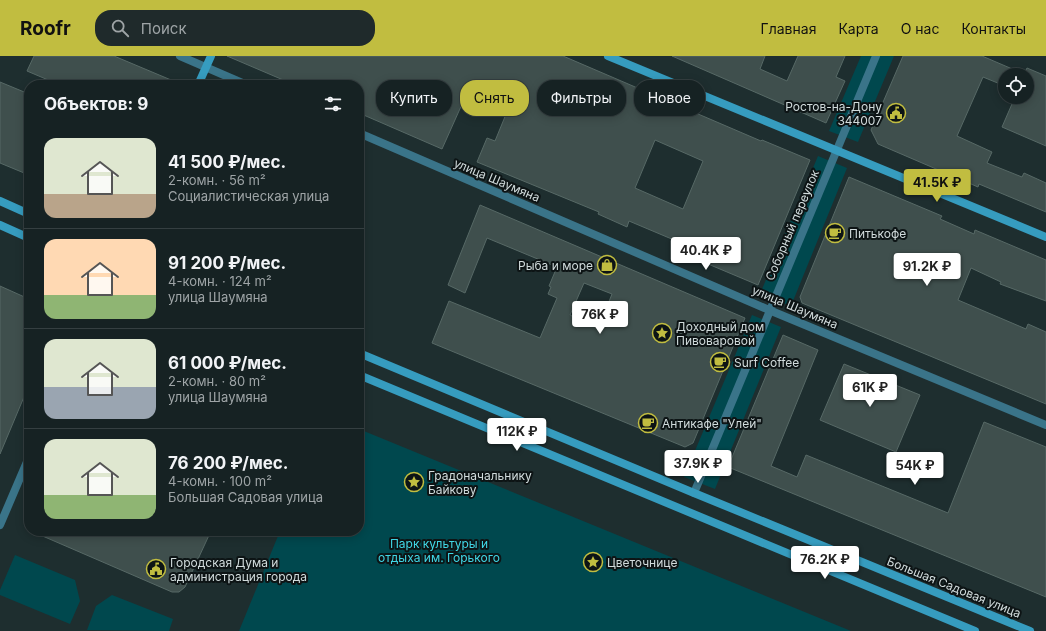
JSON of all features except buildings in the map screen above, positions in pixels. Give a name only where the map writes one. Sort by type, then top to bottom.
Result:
[{"type":"main road","points":[[200,80],[211,56]]},
{"type":"main road","points":[[608,56],[1046,237]]},
{"type":"main road","points":[[0,201],[24,212]]},
{"type":"main road","points":[[0,225],[24,236]]},
{"type":"main road","name":"Большая Садовая улица","points":[[364,355],[1030,631]]},
{"type":"main road","points":[[364,377],[975,631]]},
{"type":"street","points":[[180,56],[236,80]]},
{"type":"street","name":"Соборный переулок","points":[[694,493],[876,56]]},
{"type":"street","name":"улица Шаумяна","points":[[364,135],[769,310],[1046,425]]},
{"type":"street","points":[[0,525],[24,469]]},
{"type":"green space","points":[[861,56],[894,56],[858,142],[829,131]]},
{"type":"green space","points":[[818,156],[847,168],[791,306],[760,294]]},
{"type":"green space","points":[[752,315],[781,327],[715,489],[684,477]]},
{"type":"green space","name":"Парк культуры и отдыха им. Горького","points":[[364,431],[851,631],[239,631],[278,536],[364,536]]},
{"type":"green space","points":[[15,555],[75,580],[80,601],[70,624],[0,595],[0,590]]},
{"type":"green space","points":[[112,595],[173,619],[169,631],[87,630],[96,606]]},
{"type":"place","name":"Ростов-на-Дону 344007","points":[[896,113]]},
{"type":"place","name":"Питькофе","points":[[835,233]]},
{"type":"place","name":"Рыба и море","points":[[607,265]]},
{"type":"place","name":"Доходный дом Пивоваровой","points":[[662,333]]},
{"type":"place","name":"Surf Coffee","points":[[720,362]]},
{"type":"place","name":"Антикафе \"Улей\"","points":[[648,423]]},
{"type":"place","name":"Градоначальнику Байкову","points":[[414,482]]},
{"type":"place","name":"Цветочнице","points":[[593,562]]},
{"type":"place","name":"Городская Дума и администрация города","points":[[156,569]]}]
